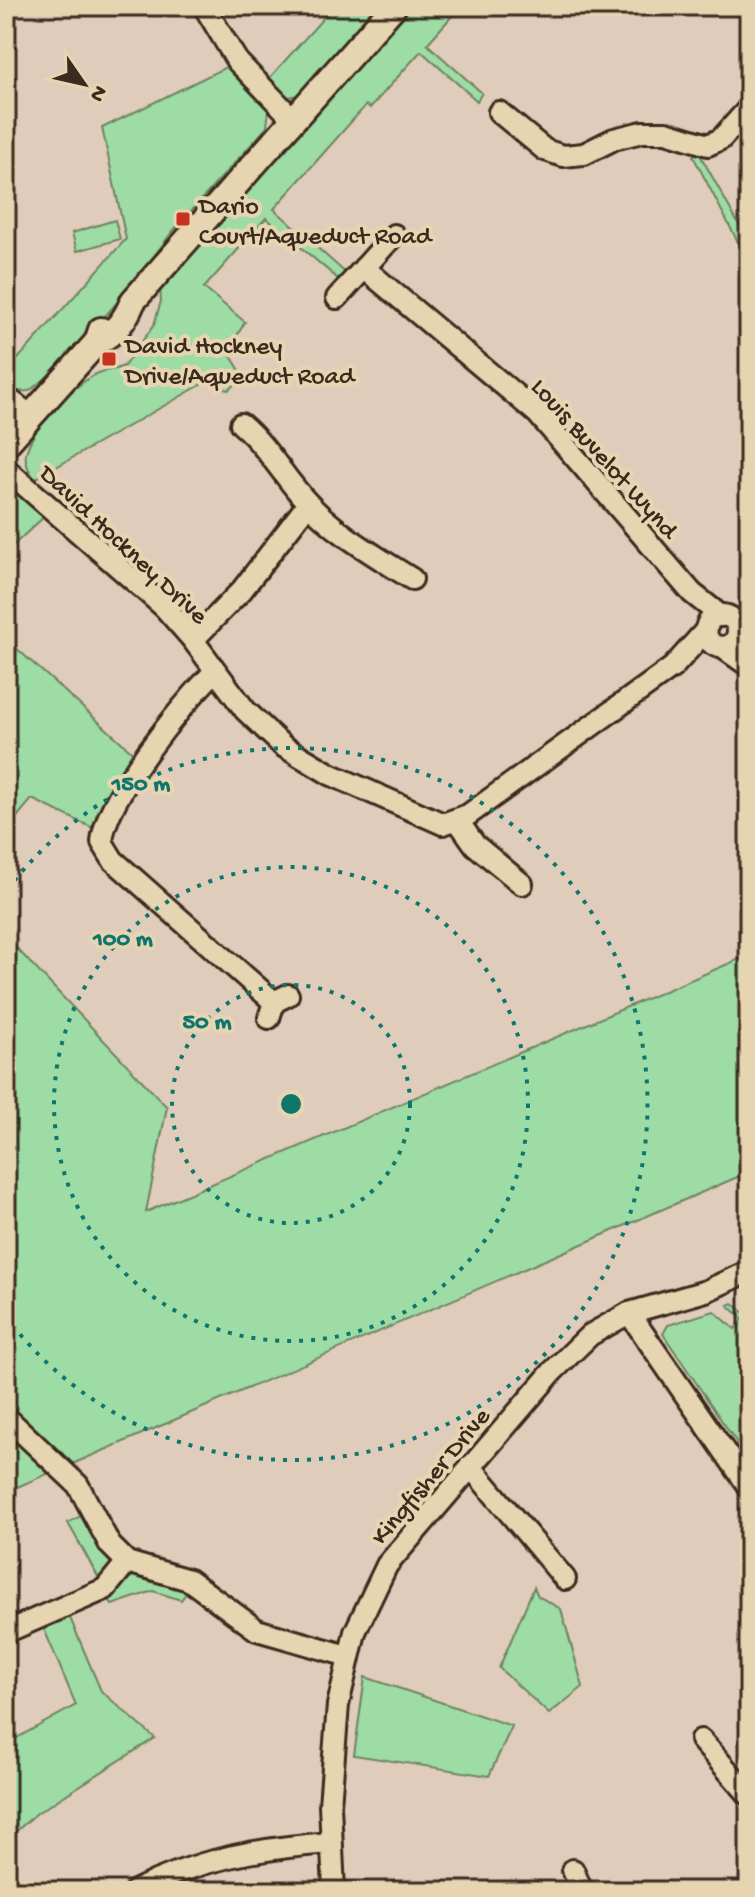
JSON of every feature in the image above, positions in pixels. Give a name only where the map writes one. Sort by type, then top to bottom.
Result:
[{"type":"main road","points":[[15,426],[97,342],[111,335],[126,317],[133,301],[394,6]]},
{"type":"street","points":[[204,6],[237,61],[294,120]]},
{"type":"street","points":[[499,112],[545,150],[573,157],[642,132],[666,132],[700,146],[708,145],[721,139],[749,108]]},
{"type":"street","points":[[337,298],[394,235]]},
{"type":"street","name":"Louis Buvelot Wynd","points":[[364,268],[537,413],[715,621]]},
{"type":"street","points":[[6,397],[15,426]]},
{"type":"street","points":[[239,421],[263,445],[308,504],[351,539],[412,579]]},
{"type":"street","name":"David Hockney Drive","points":[[6,469],[164,607],[257,723],[313,766],[435,822],[458,821]]},
{"type":"street","points":[[193,640],[242,590],[308,504]]},
{"type":"street","points":[[673,667],[715,621],[749,608]]},
{"type":"street","points":[[715,621],[735,622],[733,635],[749,664]]},
{"type":"street","points":[[715,621],[709,639],[733,635]]},
{"type":"street","points":[[528,885],[475,845],[458,821],[673,667],[733,635]]},
{"type":"street","points":[[215,671],[181,706],[153,744],[109,818],[102,842],[113,860],[277,1005]]},
{"type":"street","name":"Kingfisher Drive","points":[[334,1891],[330,1843],[334,1739],[348,1656],[365,1607],[387,1565],[566,1357],[590,1335],[629,1313],[706,1291],[749,1271]]},
{"type":"street","points":[[629,1313],[749,1487]]},
{"type":"street","points":[[6,1417],[78,1485],[110,1545],[127,1562],[189,1580],[257,1630],[348,1656]]},
{"type":"street","points":[[470,1466],[565,1579]]},
{"type":"street","points":[[6,1632],[105,1589],[127,1562]]},
{"type":"street","points":[[701,1740],[749,1795]]},
{"type":"street","points":[[135,1891],[182,1870],[228,1856],[330,1843]]},
{"type":"street","points":[[573,1870],[582,1891]]},
{"type":"green space","points":[[334,6],[381,6],[298,95],[284,98],[264,84]]},
{"type":"green space","points":[[407,6],[461,6],[427,44],[482,93],[477,101],[421,51],[370,108],[366,105],[274,209],[349,276],[343,283],[266,218],[204,288],[245,322],[228,351],[244,377],[228,390],[206,382],[35,479],[27,465],[26,454],[37,430],[85,381],[98,373],[124,366],[154,325],[161,301],[160,287],[176,266]]},
{"type":"green space","points":[[232,64],[269,107],[267,127],[173,231],[129,289],[58,369],[29,391],[6,392],[6,366],[17,360],[126,239],[102,128]]},
{"type":"green space","points":[[698,151],[749,243],[749,263],[693,156]]},
{"type":"green space","points":[[115,220],[120,239],[77,251],[72,233]]},
{"type":"green space","points":[[6,485],[47,514],[6,552]]},
{"type":"green space","points":[[6,639],[138,757],[95,829],[32,799],[6,830]]},
{"type":"green space","points":[[6,937],[167,1107],[146,1212],[749,955],[749,1172],[70,1465],[6,1407]]},
{"type":"green space","points":[[733,1303],[749,1317],[749,1437],[739,1446],[663,1334],[668,1325],[714,1311],[735,1329],[743,1319],[728,1305]]},
{"type":"green space","points":[[6,1428],[54,1471],[6,1492]]},
{"type":"green space","points":[[86,1513],[112,1563],[102,1584],[68,1523]]},
{"type":"green space","points":[[133,1576],[189,1589],[181,1600],[153,1591],[112,1605],[107,1595]]},
{"type":"green space","points":[[534,1587],[538,1596],[561,1609],[583,1687],[549,1714],[499,1668]]},
{"type":"green space","points":[[68,1613],[101,1691],[155,1738],[37,1813],[6,1840],[6,1744],[76,1705],[42,1624]]},
{"type":"green space","points":[[365,1677],[512,1726],[489,1776],[354,1755]]},
{"type":"place","name":"Dario Court/Aqueduct Road","points":[[183,219]]},
{"type":"place","name":"David Hockney Drive/Aqueduct Road","points":[[109,359]]}]
